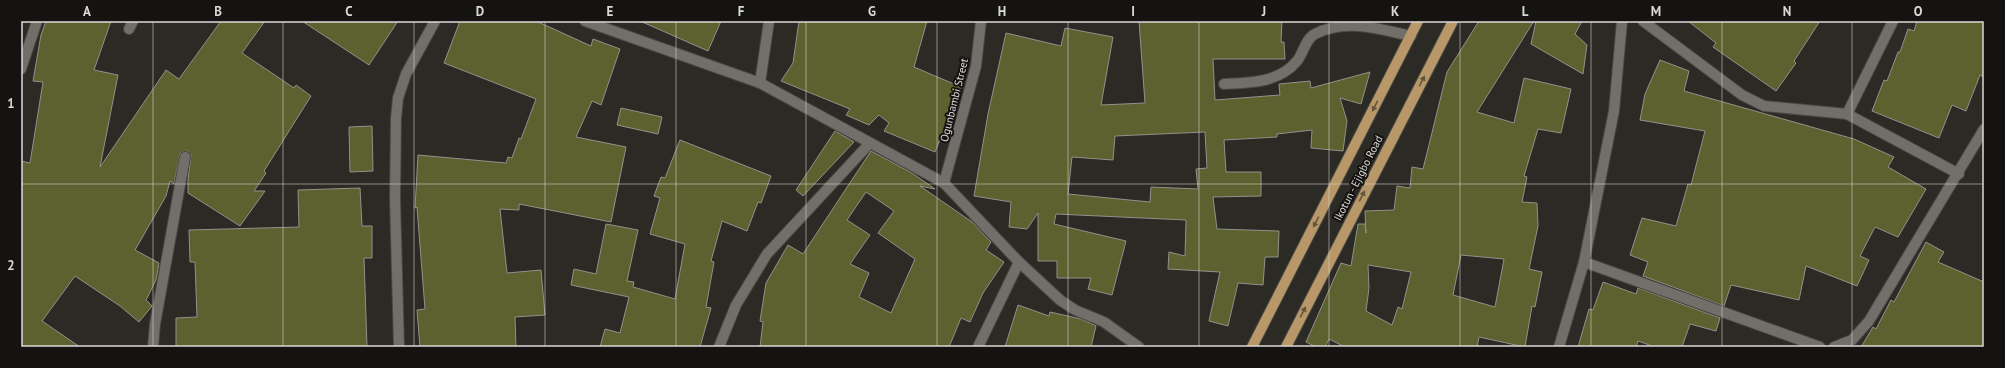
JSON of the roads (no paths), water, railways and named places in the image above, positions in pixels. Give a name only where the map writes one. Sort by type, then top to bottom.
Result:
[{"type":"main road","name":"Ikotun - Ejigbo Road","points":[[1252,347],[1418,21]]},
{"type":"main road","name":"Ikotun - Ejigbo Road","points":[[1286,347],[1453,21]]},
{"type":"street","points":[[21,70],[37,21]]},
{"type":"street","points":[[399,347],[395,199],[396,111],[398,98],[406,74],[435,21]]},
{"type":"street","points":[[585,21],[760,83],[944,183],[1019,262],[1060,300],[1075,310],[1104,322],[1139,347]]},
{"type":"street","points":[[760,83],[769,21]]},
{"type":"street","name":"Ogunbambi Street","points":[[944,183],[976,66],[981,21]]},
{"type":"street","points":[[1559,347],[1584,262],[1614,111],[1622,21]]},
{"type":"street","points":[[1643,21],[1742,95],[1764,106],[1847,114],[1959,174]]},
{"type":"street","points":[[1847,114],[1893,21]]},
{"type":"street","points":[[1224,84],[1259,83],[1284,73],[1297,61],[1314,34],[1331,28],[1356,25],[1411,36]]},
{"type":"street","points":[[1834,347],[1852,340],[1869,321],[1959,174],[1984,129]]},
{"type":"street","points":[[719,347],[736,305],[767,254],[870,143]]},
{"type":"street","points":[[153,347],[155,324],[185,158]]},
{"type":"street","points":[[978,347],[1019,262]]},
{"type":"street","points":[[1584,262],[1820,347]]}]
